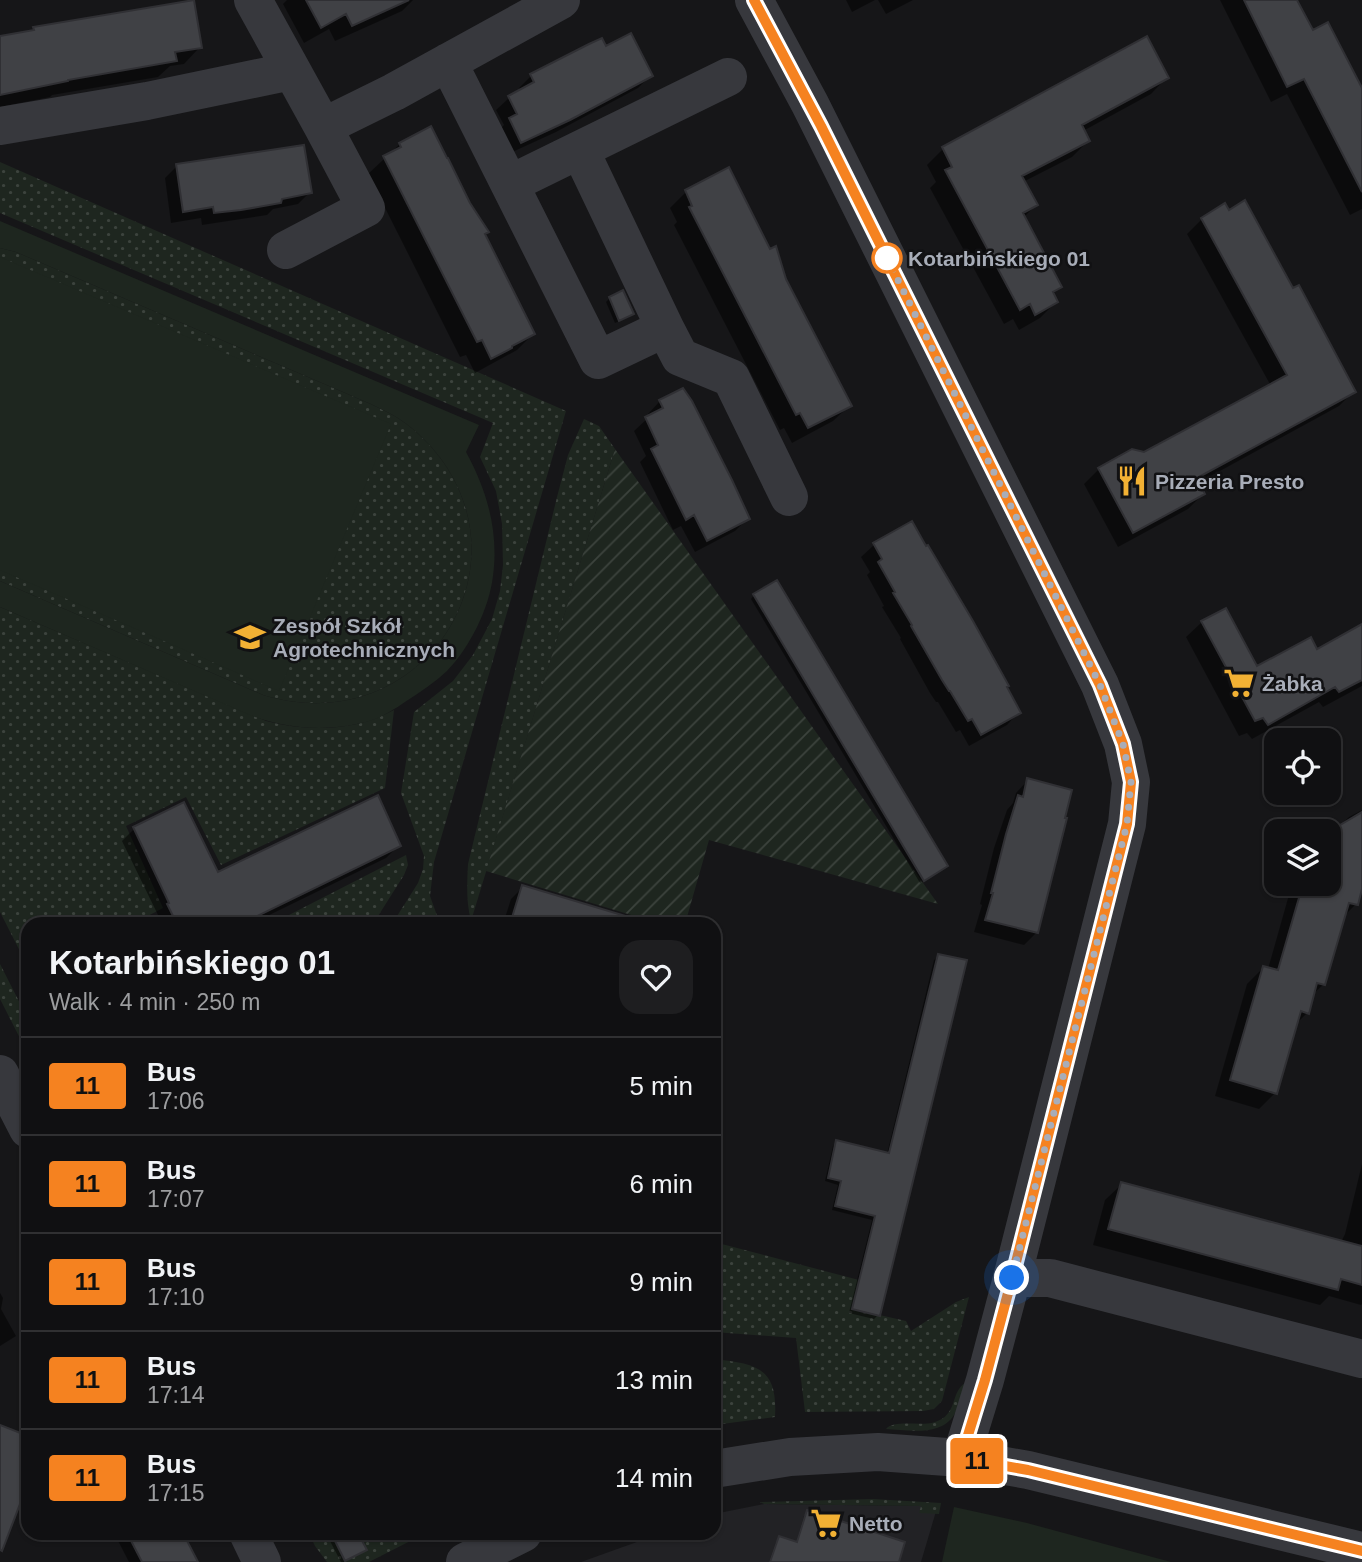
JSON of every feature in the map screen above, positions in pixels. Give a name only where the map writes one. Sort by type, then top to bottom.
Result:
[{"type":"street","points":[[253,0],[341,156],[366,208],[286,250]]},
{"type":"street","points":[[323,127],[394,92],[561,0]]},
{"type":"street","points":[[754,0],[822,128],[1100,685],[1123,744],[1131,782],[1127,824],[1012,1278],[961,1458]]},
{"type":"street","points":[[448,62],[598,360],[665,328]]},
{"type":"street","points":[[0,126],[147,101],[292,71]]},
{"type":"street","points":[[510,184],[728,77]]},
{"type":"street","points":[[580,150],[680,357],[731,378],[789,497]]},
{"type":"street","points":[[0,1074],[21,1115]]},
{"type":"street","points":[[1012,1278],[1050,1278],[1362,1359]]},
{"type":"street","points":[[721,1468],[790,1457],[878,1452],[961,1458],[1028,1470],[1362,1551]]},
{"type":"street","points":[[224,1540],[233,1562]]},
{"type":"street","points":[[251,1540],[262,1562]]},
{"type":"street","points":[[466,1562],[509,1540]]},
{"type":"shaded area","points":[[0,162],[566,411],[434,862],[430,896],[438,917],[396,917],[418,883],[424,856],[401,793],[414,712],[453,681],[473,655],[492,619],[500,591],[503,565],[502,524],[496,491],[480,457],[493,423],[0,213]]},
{"type":"shaded area","points":[[0,221],[479,425],[466,452],[480,481],[490,512],[494,543],[493,576],[477,627],[447,671],[398,707],[372,720],[337,727],[293,726],[250,715],[0,607],[0,581],[263,695],[323,703],[376,691],[420,664],[451,625],[469,578],[470,527],[452,476],[414,430],[398,418],[16,252],[0,248]]},
{"type":"shaded area","points":[[0,248],[16,252],[371,404],[414,430],[452,476],[470,527],[469,578],[451,625],[420,664],[376,691],[323,703],[263,695],[0,581]]},
{"type":"shaded area","points":[[0,257],[391,424],[279,691],[0,570]]},
{"type":"shaded area","points":[[584,419],[599,426],[615,449],[470,917],[468,864],[568,455]]},
{"type":"shaded area","points":[[615,449],[938,904],[709,840],[687,917],[638,917],[486,871]]},
{"type":"shaded area","points":[[0,607],[266,721],[299,727],[332,728],[364,722],[394,710],[385,788],[221,865],[186,797],[126,826],[163,908],[146,917],[21,917],[21,953],[0,912]]},
{"type":"shaded area","points":[[406,855],[408,865],[404,875],[377,917],[287,916]]},
{"type":"shaded area","points":[[0,964],[21,1005],[21,1040],[0,999]]},
{"type":"shaded area","points":[[721,1244],[859,1280],[853,1309],[906,1321],[911,1331],[956,1302],[969,1297],[942,1401],[934,1409],[805,1412],[796,1338],[721,1333]]},
{"type":"shaded area","points":[[721,1360],[753,1366],[768,1378],[773,1388],[775,1417],[721,1424]]},
{"type":"shaded area","points":[[965,1383],[954,1415],[940,1427],[923,1431],[886,1429],[895,1424],[929,1423],[942,1419],[951,1409],[957,1392]]},
{"type":"shaded area","points":[[873,1499],[941,1503],[939,1514],[919,1513],[921,1506],[760,1502]]},
{"type":"shaded area","points":[[764,1504],[937,1508],[921,1562],[581,1562],[642,1540],[721,1540],[721,1513]]},
{"type":"shaded area","points":[[954,1507],[1027,1523],[1171,1562],[942,1562]]},
{"type":"shaded area","points":[[312,1540],[412,1540],[369,1562],[327,1562]]},
{"type":"building","points":[[194,0],[202,48],[175,52],[177,61],[0,95],[0,36],[34,30],[33,27]]},
{"type":"building","points":[[306,0],[409,0],[352,26],[346,14],[321,28]]},
{"type":"building","points":[[1244,0],[1297,0],[1313,30],[1328,22],[1362,88],[1362,192],[1304,79],[1287,87]]},
{"type":"building","points":[[631,33],[653,76],[521,143],[509,118],[517,114],[508,96],[534,82],[530,74],[602,38],[606,46]]},
{"type":"building","points":[[1147,36],[1169,78],[1082,125],[1090,141],[1022,176],[1038,205],[1023,213],[1062,287],[1053,292],[1058,302],[1035,315],[1030,304],[1020,310],[945,170],[952,167],[942,147]]},
{"type":"building","points":[[431,126],[470,203],[489,232],[485,234],[535,334],[491,359],[482,340],[477,342],[383,156],[401,147],[399,143]]},
{"type":"building","points":[[304,145],[312,193],[282,199],[281,203],[241,210],[214,213],[213,207],[183,212],[176,164]]},
{"type":"building","points":[[729,167],[770,249],[776,246],[786,279],[852,406],[808,428],[800,413],[796,415],[689,207],[692,206],[685,190]]},
{"type":"building","points":[[1245,200],[1293,288],[1299,285],[1356,392],[1197,478],[1205,494],[1133,533],[1098,468],[1132,449],[1144,452],[1287,375],[1201,218],[1225,203],[1229,210]]},
{"type":"building","points":[[623,290],[634,314],[619,321],[609,297]]},
{"type":"building","points":[[683,388],[750,519],[707,541],[694,515],[686,520],[651,449],[658,445],[645,417],[663,408],[659,400]]},
{"type":"building","points":[[912,521],[973,621],[1021,713],[981,735],[972,719],[968,721],[942,680],[878,562],[882,559],[873,543]]},
{"type":"building","points":[[777,580],[948,866],[924,881],[753,594]]},
{"type":"building","points":[[1226,608],[1257,666],[1311,637],[1317,649],[1362,624],[1362,680],[1339,692],[1335,687],[1268,725],[1263,718],[1255,721],[1201,621]]},
{"type":"building","points":[[1027,778],[1072,790],[1038,933],[985,920],[1006,834],[1018,795],[1023,797]]},
{"type":"building","points":[[378,795],[401,846],[255,917],[174,917],[133,827],[184,802],[218,872]]},
{"type":"building","points":[[1362,812],[1362,889],[1358,905],[1349,903],[1325,985],[1317,983],[1309,1014],[1301,1011],[1277,1094],[1230,1080],[1263,966],[1278,970],[1300,896],[1341,896],[1341,824]]},
{"type":"building","points":[[522,885],[629,917],[512,917]]},
{"type":"building","points":[[938,954],[967,960],[880,1316],[852,1309],[875,1216],[835,1206],[841,1181],[828,1178],[836,1140],[889,1153]]},
{"type":"building","points":[[1121,1182],[1362,1246],[1362,1285],[1341,1279],[1338,1290],[1108,1229]]},
{"type":"building","points":[[0,1425],[21,1433],[21,1501],[2,1551]]},
{"type":"building","name":"Netto","points":[[807,1510],[905,1542],[899,1562],[770,1562],[779,1536],[797,1542]]},
{"type":"building","points":[[131,1540],[187,1540],[198,1562],[142,1562]]},
{"type":"building","points":[[334,1540],[362,1540],[367,1550],[345,1561]]},
{"type":"bus line","name":"11","points":[[754,0],[821,126],[1100,685],[1123,744],[1131,782],[1127,824],[1083,1003],[985,1380],[961,1458],[1028,1470],[1362,1551]]},
{"type":"place","name":"Kotarbińskiego 01","points":[[887,258]]},
{"type":"place","name":"Pizzeria Presto","points":[[1132,481]]},
{"type":"place","name":"Zespół Szkół Agrotechnicznych","points":[[250,637]]},
{"type":"place","name":"Żabka","points":[[1239,683]]},
{"type":"place","name":"Netto","points":[[826,1523]]},
{"type":"route","points":[[887,258],[1100,685],[1123,744],[1131,782],[1127,824],[1012,1278]]}]
